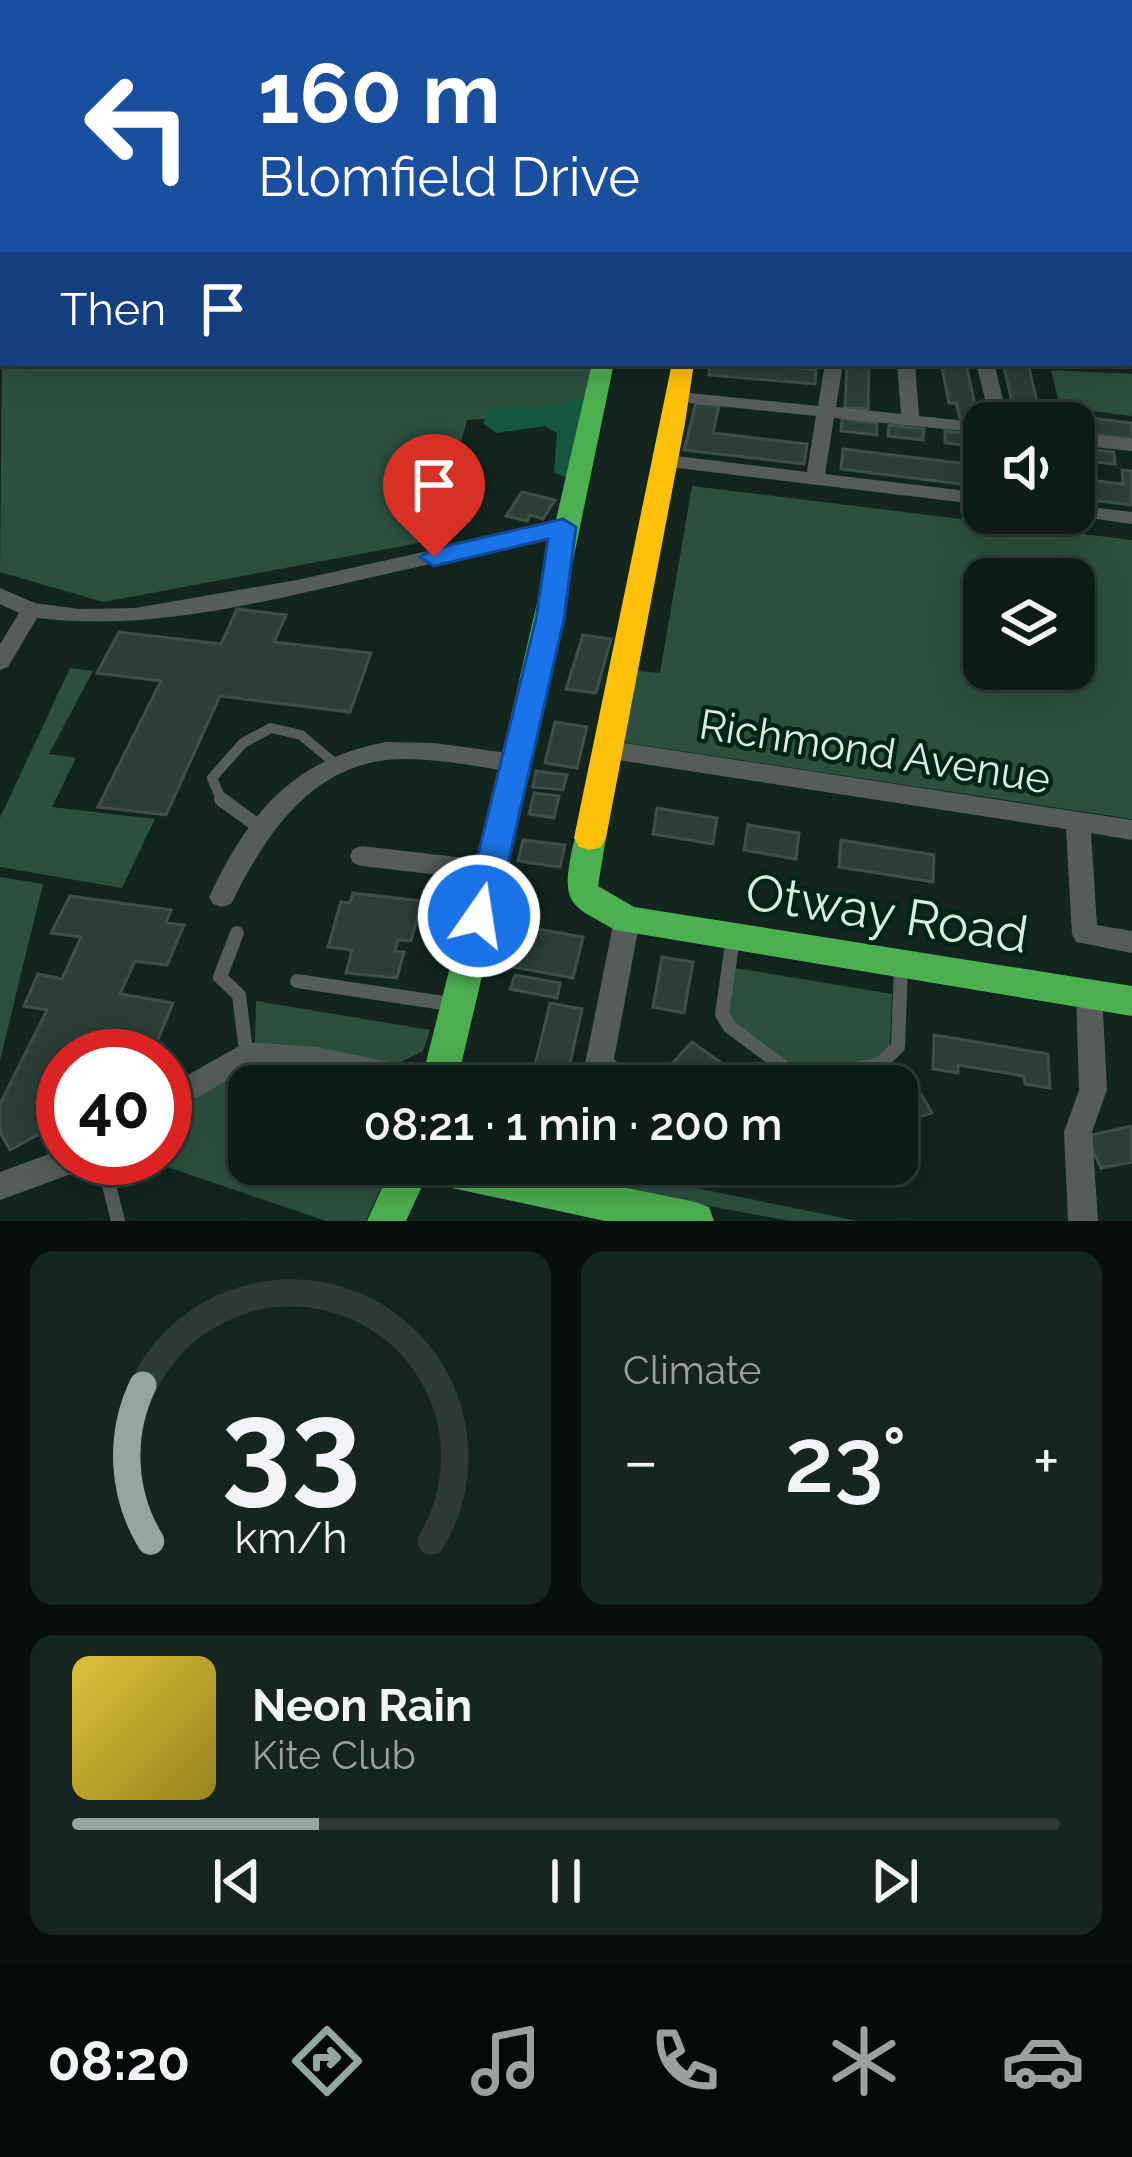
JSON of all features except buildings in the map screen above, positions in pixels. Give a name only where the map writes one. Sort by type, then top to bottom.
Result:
[{"type":"street","points":[[443,1065],[550,619],[563,527],[602,366]]},
{"type":"street","points":[[600,1065],[628,920],[580,892],[605,749],[669,460],[683,366]]},
{"type":"street","points":[[815,478],[834,366]]},
{"type":"street","points":[[906,366],[910,421]]},
{"type":"street","points":[[986,366],[995,402]]},
{"type":"street","points":[[680,397],[963,426]]},
{"type":"street","points":[[1095,442],[1132,446]]},
{"type":"street","points":[[669,460],[963,496]]},
{"type":"street","points":[[1095,514],[1132,518]]},
{"type":"street","points":[[0,595],[31,610],[80,616],[135,615],[297,587],[563,527]]},
{"type":"street","points":[[0,662],[31,610]]},
{"type":"street","name":"Richmond Avenue","points":[[605,749],[1132,830]]},
{"type":"street","points":[[222,897],[258,826],[310,779],[338,766],[382,751],[515,763]]},
{"type":"street","points":[[1078,821],[1085,934],[1132,942]]},
{"type":"street","points":[[362,856],[490,871]]},
{"type":"street","name":"Otway Road","points":[[628,920],[1132,1001]]},
{"type":"street","points":[[1083,1221],[1078,1132],[1094,1090],[1089,993]]},
{"type":"street","points":[[192,1087],[246,1054],[341,1065]]},
{"type":"street","points":[[0,1186],[36,1173]]},
{"type":"street","points":[[386,1221],[406,1185]]},
{"type":"street","points":[[519,1185],[695,1221]]},
{"type":"lane","points":[[258,826],[222,802],[212,778],[250,735],[265,726],[285,725],[338,766]]},
{"type":"lane","points":[[237,934],[220,976],[238,995],[246,1054]]},
{"type":"lane","points":[[733,937],[722,1013],[730,1027],[793,1074],[812,1078],[880,1064],[898,1047],[901,963]]},
{"type":"lane","points":[[297,981],[459,1006]]},
{"type":"lane","points":[[109,1185],[118,1221]]},
{"type":"green space","points":[[2,366],[597,366],[586,413],[467,420],[435,540],[103,602],[0,572]]},
{"type":"green space","points":[[1051,370],[1132,374],[1132,416],[1095,411],[1095,402],[1059,402]]},
{"type":"green space","points":[[590,395],[567,478],[554,472],[557,433],[545,426],[496,433],[483,423],[489,409],[546,407]]},
{"type":"green space","points":[[692,486],[963,519],[963,534],[1083,534],[1132,540],[1132,819],[622,742],[636,671],[660,673]]},
{"type":"green space","points":[[70,668],[93,671],[49,754],[76,758],[52,807],[155,819],[122,888],[0,867],[0,818]]},
{"type":"green space","points":[[0,877],[43,884],[0,1060]]},
{"type":"green space","points":[[735,968],[892,994],[890,1046],[877,1060],[852,1065],[789,1065],[735,1026],[728,1013]]},
{"type":"green space","points":[[256,1001],[430,1030],[423,1051],[397,1064],[255,1043]]},
{"type":"green space","points":[[228,1078],[228,1185],[382,1185],[366,1221],[326,1221],[192,1175],[192,1099]]},
{"type":"green space","points":[[595,1185],[681,1185],[858,1221],[790,1221]]},
{"type":"traffic: fast","points":[[443,1065],[504,816],[602,366]]},
{"type":"traffic: fast","points":[[590,838],[581,892],[627,920],[1132,1001]]},
{"type":"traffic: fast","points":[[386,1221],[403,1185]]},
{"type":"traffic: fast","points":[[523,1185],[695,1221]]},
{"type":"traffic: slow","points":[[590,838],[682,366]]},
{"type":"route","points":[[434,557],[563,527],[550,619],[479,916]]}]
